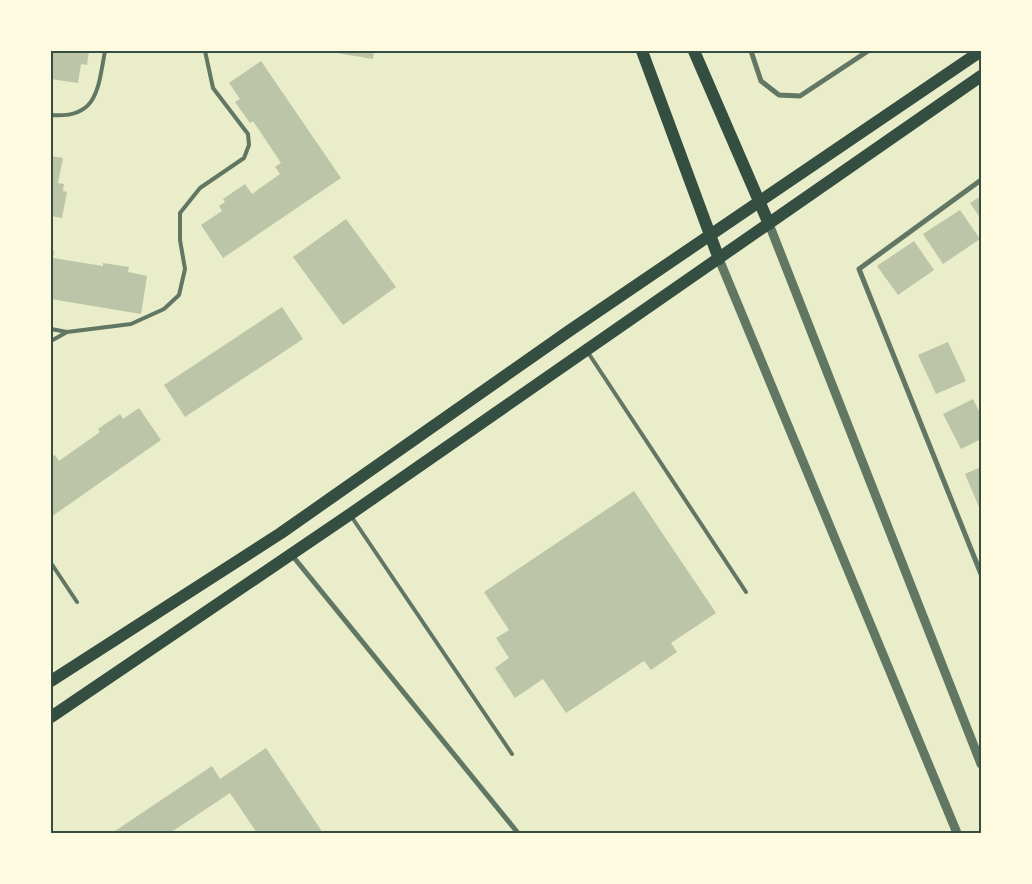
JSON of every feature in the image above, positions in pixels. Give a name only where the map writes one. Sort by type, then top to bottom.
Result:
[{"type":"main road","points":[[642,51],[710,237],[720,259]]},
{"type":"main road","points":[[694,51],[770,224]]},
{"type":"main road","points":[[51,682],[281,533],[569,331],[710,237],[981,51]]},
{"type":"main road","points":[[51,717],[349,515],[981,76]]},
{"type":"street","points":[[751,51],[761,81],[779,95],[800,96],[868,51]]},
{"type":"street","points":[[981,180],[859,270],[981,574]]},
{"type":"street","points":[[770,224],[981,764]]},
{"type":"street","points":[[720,259],[957,833]]},
{"type":"street","points":[[291,554],[518,833]]},
{"type":"lane","points":[[51,115],[69,116],[84,111],[97,93],[105,51]]},
{"type":"lane","points":[[51,329],[67,332],[131,324],[164,308],[179,295],[185,269],[180,240],[180,212],[200,188],[244,158],[249,146],[248,134],[212,88],[205,51]]},
{"type":"lane","points":[[51,341],[67,332]]},
{"type":"lane","points":[[586,350],[746,592]]},
{"type":"lane","points":[[349,515],[512,754]]},
{"type":"lane","points":[[51,563],[77,602]]},
{"type":"building","points":[[51,51],[89,51],[87,65],[81,64],[78,83],[51,79]]},
{"type":"building","points":[[337,51],[374,51],[373,59],[337,53]]},
{"type":"building","points":[[261,61],[341,178],[223,258],[201,225],[222,211],[219,206],[225,202],[223,199],[245,184],[252,194],[280,174],[275,167],[281,163],[253,121],[250,123],[235,102],[240,99],[229,83]]},
{"type":"building","points":[[51,156],[63,158],[58,183],[64,184],[63,191],[67,192],[62,218],[51,216]]},
{"type":"building","points":[[981,196],[981,219],[970,203]]},
{"type":"building","points":[[960,210],[980,239],[943,264],[923,234]]},
{"type":"building","points":[[346,219],[396,287],[343,325],[293,257]]},
{"type":"building","points":[[914,241],[934,270],[898,295],[877,266]]},
{"type":"building","points":[[51,251],[54,251],[53,258],[103,266],[103,263],[129,267],[128,272],[147,276],[141,314],[51,299]]},
{"type":"building","points":[[282,307],[303,339],[185,417],[164,385]]},
{"type":"building","points":[[948,342],[966,381],[936,394],[918,355]]},
{"type":"building","points":[[973,399],[981,415],[981,439],[961,449],[943,414]]},
{"type":"building","points":[[139,408],[161,440],[51,517],[51,458],[55,455],[59,461],[100,432],[98,429],[120,414],[123,419]]},
{"type":"building","points":[[981,467],[981,507],[979,507],[965,474]]},
{"type":"building","points":[[634,491],[716,613],[671,643],[677,652],[651,670],[644,661],[566,713],[543,679],[515,698],[495,668],[509,658],[496,638],[509,630],[484,592]]},
{"type":"building","points":[[266,748],[323,833],[257,833],[230,793],[170,833],[112,833],[212,766],[220,779]]}]
